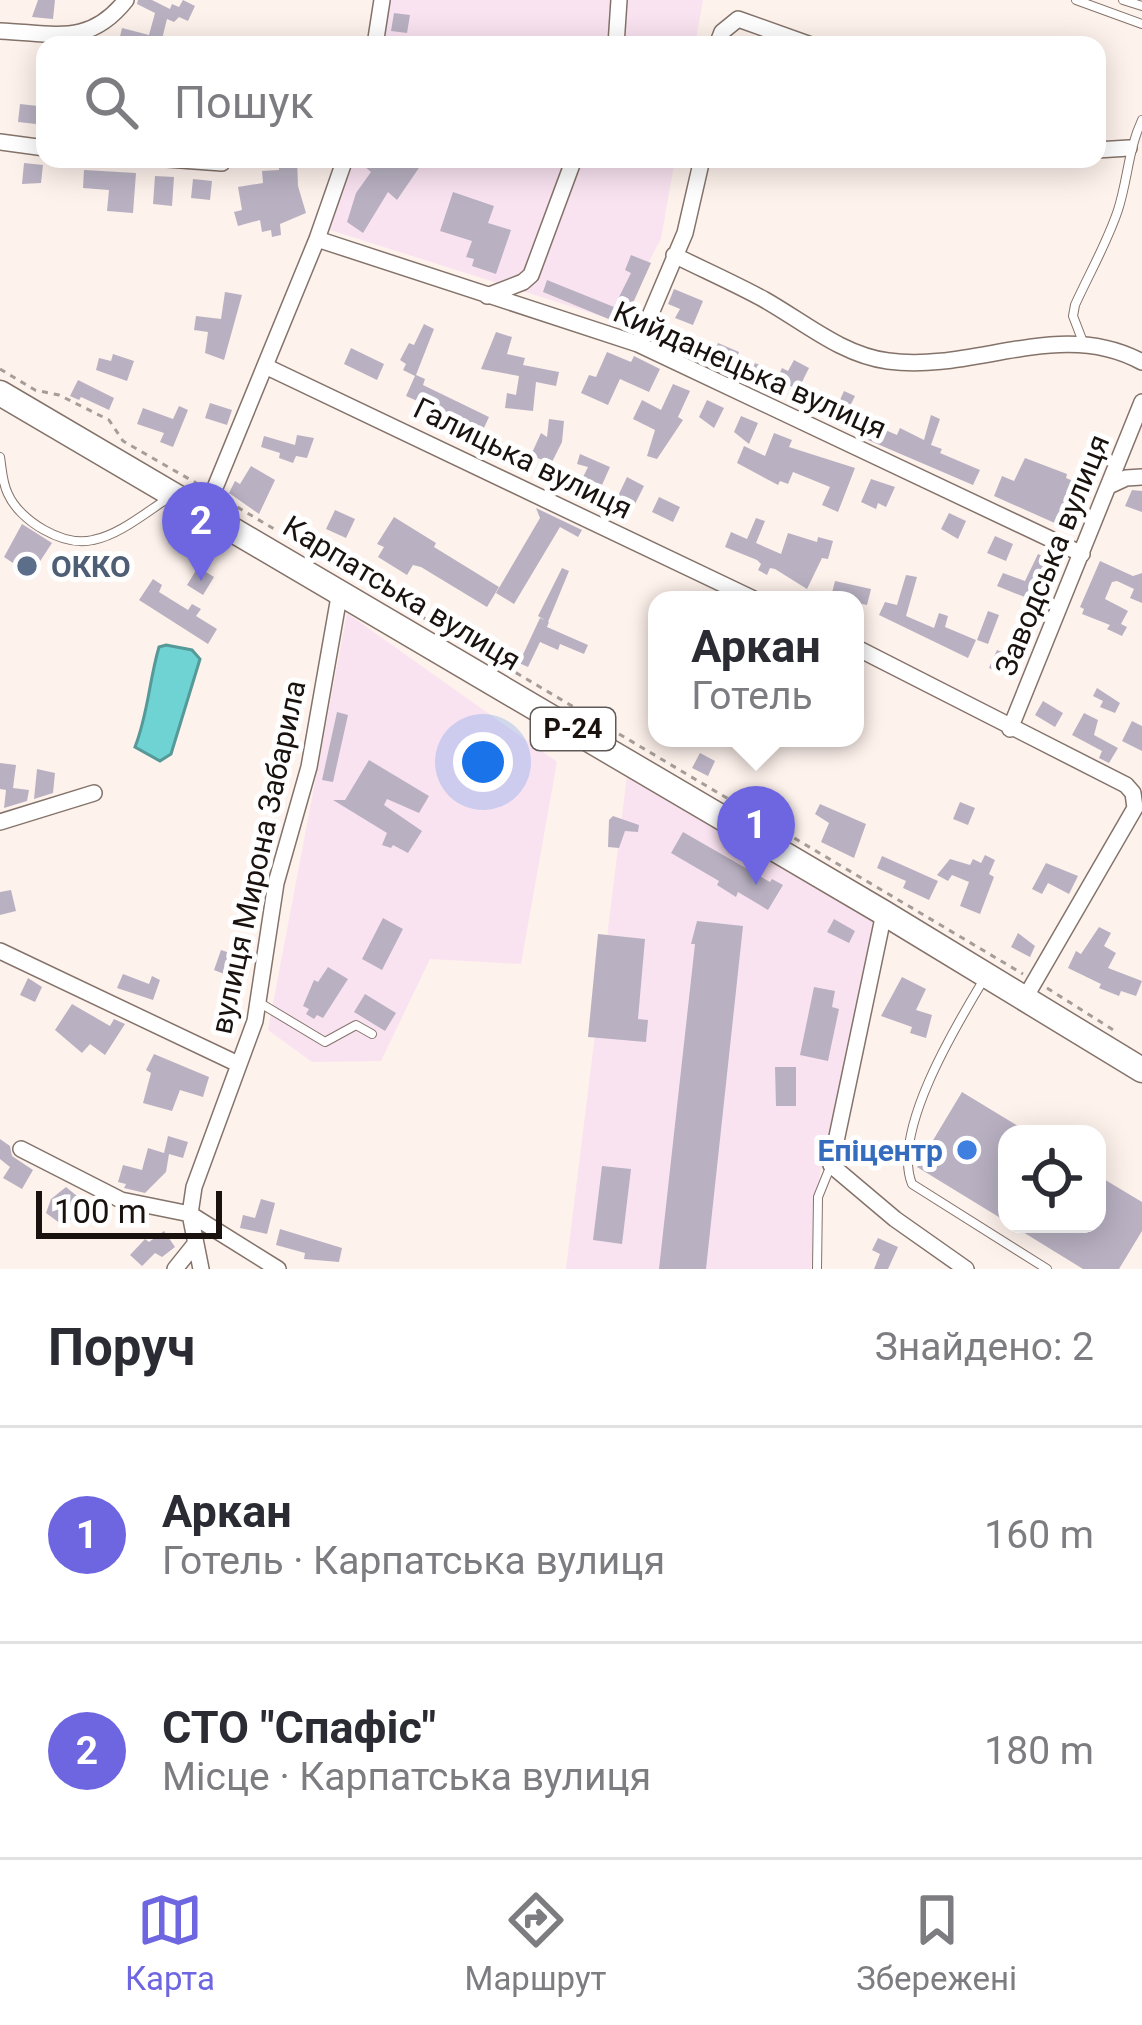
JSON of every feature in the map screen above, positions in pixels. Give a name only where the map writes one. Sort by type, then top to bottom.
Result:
[{"type":"main road","name":"Карпатська вулиця","points":[[0,392],[175,494],[209,502],[340,591],[986,975],[1030,990],[1142,1070]]},
{"type":"street","points":[[0,31],[91,31],[126,0]]},
{"type":"street","points":[[376,36],[382,0]]},
{"type":"street","points":[[617,36],[619,0]]},
{"type":"street","points":[[720,36],[738,19],[786,36]]},
{"type":"street","points":[[0,142],[36,147]]},
{"type":"street","points":[[1106,149],[1129,148]]},
{"type":"street","points":[[209,502],[342,168]]},
{"type":"street","points":[[487,296],[531,275],[571,168]]},
{"type":"street","points":[[638,344],[685,233],[700,168]]},
{"type":"street","name":"Кийданецька вулиця","points":[[317,239],[638,344],[1082,554]]},
{"type":"street","points":[[674,255],[766,301],[819,335],[881,360],[999,354],[1083,342],[1142,362]]},
{"type":"street","name":"Галицька вулиця","points":[[265,366],[737,591]]},
{"type":"street","name":"Заводська вулиця","points":[[1010,729],[1142,402]]},
{"type":"street","points":[[1111,485],[1142,477]]},
{"type":"street","name":"вулиця Мирона Забарила","points":[[201,1269],[190,1214],[200,1169],[259,1002],[276,883],[310,767],[340,591]]},
{"type":"street","points":[[864,651],[1126,785],[1139,802],[1030,990]]},
{"type":"street","points":[[0,822],[94,793]]},
{"type":"street","points":[[884,913],[831,1165],[965,1269]]},
{"type":"street","points":[[0,951],[238,1064]]},
{"type":"street","points":[[21,1149],[121,1200],[190,1214],[278,1269]]},
{"type":"street","points":[[175,1269],[195,1244]]},
{"type":"lane","points":[[738,19],[740,0]]},
{"type":"lane","points":[[1076,0],[1142,24]]},
{"type":"lane","points":[[1123,0],[1142,6]]},
{"type":"lane","points":[[1083,342],[1076,329],[1075,305],[1116,215],[1129,148],[1142,120]]},
{"type":"lane","points":[[0,457],[4,482],[17,509],[71,541],[110,534],[175,494]]},
{"type":"lane","points":[[986,975],[936,1060],[910,1146],[907,1172],[912,1184],[1047,1269]]},
{"type":"lane","points":[[259,1002],[325,1042],[356,1024],[372,1034]]},
{"type":"lane","points":[[817,1269],[818,1197],[831,1165]]},
{"type":"path","points":[[0,369],[35,390],[59,395],[109,420],[123,440],[209,502],[1030,990],[1126,1038]]},
{"type":"shaded area","points":[[388,0],[703,0],[697,36],[383,36]]},
{"type":"shaded area","points":[[351,168],[673,168],[661,239],[617,321],[327,229]]},
{"type":"shaded area","points":[[347,613],[557,762],[521,964],[430,959],[381,1061],[312,1062],[268,1030]]},
{"type":"shaded area","points":[[627,775],[881,923],[835,1137],[820,1172],[811,1269],[566,1269]]},
{"type":"water","points":[[159,647],[192,650],[200,659],[171,754],[160,761],[135,747]]},
{"type":"building","points":[[38,0],[55,0],[53,19],[32,17]]},
{"type":"building","points":[[138,0],[152,0],[170,9],[183,0],[195,6],[188,21],[167,19],[163,36],[120,36],[122,28],[149,35],[155,13],[137,4]]},
{"type":"building","points":[[394,13],[410,15],[407,33],[391,31]]},
{"type":"building","points":[[20,104],[36,106],[36,124],[18,122]]},
{"type":"building","points":[[24,163],[43,168],[41,183],[22,184]]},
{"type":"building","points":[[297,168],[306,213],[280,224],[281,235],[272,237],[271,230],[262,232],[260,220],[238,226],[234,212],[242,210],[238,187],[263,183],[262,171]]},
{"type":"building","points":[[366,168],[419,168],[397,200],[388,192],[363,233],[347,222],[356,193],[371,172]]},
{"type":"building","points":[[84,170],[136,173],[133,213],[107,211],[109,190],[83,188]]},
{"type":"building","points":[[155,176],[174,177],[172,206],[153,204]]},
{"type":"building","points":[[193,179],[212,181],[210,200],[191,198]]},
{"type":"building","points":[[453,192],[494,206],[488,223],[511,230],[496,274],[472,266],[474,259],[466,257],[472,241],[440,231]]},
{"type":"building","points":[[631,255],[651,263],[623,325],[543,292],[547,280],[614,307],[631,273],[625,270]]},
{"type":"building","points":[[674,289],[703,301],[693,325],[675,318],[680,309],[668,304]]},
{"type":"building","points":[[225,292],[242,295],[224,360],[205,353],[208,332],[194,330],[196,316],[221,319]]},
{"type":"building","points":[[424,324],[434,329],[416,375],[425,379],[423,385],[489,417],[483,430],[406,396],[415,376],[403,370],[406,364],[400,360]]},
{"type":"building","points":[[496,332],[512,337],[507,354],[525,358],[523,365],[559,372],[556,386],[536,382],[533,411],[505,408],[507,393],[516,395],[519,376],[481,369]]},
{"type":"building","points":[[718,343],[739,352],[731,371],[710,362]]},
{"type":"building","points":[[351,348],[384,364],[377,380],[344,364]]},
{"type":"building","points":[[607,352],[631,362],[634,356],[660,369],[649,392],[620,379],[608,405],[581,393],[589,375],[596,377]]},
{"type":"building","points":[[113,354],[134,361],[127,381],[96,370],[99,358],[111,361]]},
{"type":"building","points":[[794,360],[809,368],[798,390],[777,379],[782,368],[788,371]]},
{"type":"building","points":[[755,363],[771,370],[764,386],[748,379]]},
{"type":"building","points":[[78,380],[114,398],[109,410],[70,396]]},
{"type":"building","points":[[673,384],[690,391],[678,417],[683,420],[657,459],[647,456],[655,430],[633,419],[642,400],[661,410]]},
{"type":"building","points":[[806,385],[821,397],[814,412],[797,404]]},
{"type":"building","points":[[844,391],[855,396],[849,408],[897,435],[900,428],[924,440],[931,415],[940,419],[931,445],[980,470],[973,485],[830,422]]},
{"type":"building","points":[[707,400],[724,408],[714,428],[699,417]]},
{"type":"building","points":[[210,403],[232,410],[227,425],[205,418]]},
{"type":"building","points":[[179,406],[188,410],[173,447],[160,442],[164,433],[137,424],[143,408],[173,419]]},
{"type":"building","points":[[741,416],[758,423],[749,444],[734,432]]},
{"type":"building","points":[[549,419],[564,421],[562,442],[551,464],[531,455],[541,433],[547,437]]},
{"type":"building","points":[[774,433],[792,440],[789,447],[855,468],[838,512],[822,505],[830,487],[793,472],[788,484],[780,481],[778,485],[737,463],[744,446],[765,456]]},
{"type":"building","points":[[297,435],[314,438],[307,458],[296,456],[293,463],[261,447],[264,436],[295,445]]},
{"type":"building","points":[[580,454],[610,467],[602,485],[583,477],[588,467],[577,464]]},
{"type":"building","points":[[1025,458],[1083,485],[1089,472],[1099,477],[1075,532],[994,496],[1002,476],[1014,481]]},
{"type":"building","points":[[251,466],[275,480],[259,514],[229,493]]},
{"type":"building","points":[[627,477],[644,486],[635,504],[618,496]]},
{"type":"building","points":[[871,479],[895,487],[886,507],[878,503],[876,509],[861,502]]},
{"type":"building","points":[[1132,490],[1142,491],[1142,512],[1125,506]]},
{"type":"building","points":[[659,497],[680,507],[673,522],[652,512]]},
{"type":"building","points":[[536,508],[582,530],[578,537],[560,527],[514,604],[496,593],[540,518]]},
{"type":"building","points":[[335,510],[355,519],[346,538],[326,529]]},
{"type":"building","points":[[949,513],[966,521],[958,539],[941,529]]},
{"type":"building","points":[[394,517],[499,587],[487,607],[421,567],[413,565],[407,575],[378,557],[384,547],[377,544]]},
{"type":"building","points":[[756,518],[765,521],[756,543],[781,554],[788,533],[817,542],[818,537],[833,541],[828,559],[822,558],[807,589],[775,569],[770,568],[767,575],[758,570],[757,560],[725,547],[731,532],[747,539]]},
{"type":"building","points":[[22,524],[52,543],[31,575],[4,557]]},
{"type":"building","points":[[995,536],[1013,544],[1006,561],[987,553]]},
{"type":"building","points":[[1038,554],[1054,562],[1044,584],[1038,581],[1032,600],[997,586],[1003,573],[1025,581]]},
{"type":"building","points":[[1100,561],[1133,576],[1142,573],[1142,603],[1130,598],[1134,589],[1117,581],[1112,582],[1105,599],[1128,611],[1121,624],[1127,627],[1122,636],[1107,629],[1110,625],[1082,614],[1080,607]]},
{"type":"building","points":[[198,567],[214,577],[203,595],[187,585]]},
{"type":"building","points":[[562,568],[569,571],[548,622],[538,616]]},
{"type":"building","points":[[906,575],[917,577],[906,616],[934,628],[939,613],[948,616],[945,627],[976,640],[968,658],[879,615],[885,602],[897,605]]},
{"type":"building","points":[[153,579],[162,585],[159,592],[188,610],[192,604],[201,609],[196,616],[217,629],[208,644],[139,600]]},
{"type":"building","points":[[835,581],[871,589],[867,605],[864,591],[832,591]]},
{"type":"building","points":[[988,611],[999,615],[988,644],[977,640]]},
{"type":"building","points":[[540,618],[549,622],[547,627],[588,645],[584,654],[540,642],[528,667],[519,663]]},
{"type":"building","points":[[1022,625],[1034,630],[1028,653],[1013,646]]},
{"type":"building","points":[[997,650],[1014,657],[1006,675],[989,668]]},
{"type":"building","points":[[1097,688],[1120,703],[1115,713],[1100,707],[1103,701],[1093,696]]},
{"type":"building","points":[[1043,701],[1063,713],[1055,727],[1035,715]]},
{"type":"building","points":[[337,712],[348,715],[333,782],[322,780]]},
{"type":"building","points":[[1084,713],[1098,720],[1094,735],[1118,748],[1109,763],[1099,758],[1102,751],[1072,735]]},
{"type":"building","points":[[1132,721],[1142,726],[1142,751],[1122,741]]},
{"type":"building","points":[[700,753],[715,761],[708,776],[692,768]]},
{"type":"building","points":[[369,760],[429,796],[419,813],[387,799],[384,805],[422,831],[408,853],[382,845],[387,833],[333,800],[345,800]]},
{"type":"building","points":[[0,763],[16,765],[13,788],[29,790],[27,801],[4,808]]},
{"type":"building","points":[[37,769],[55,773],[53,793],[34,799]]},
{"type":"building","points":[[960,802],[975,808],[968,825],[953,819]]},
{"type":"building","points":[[820,804],[866,824],[854,858],[821,842],[829,823],[815,814]]},
{"type":"building","points":[[613,816],[639,825],[638,832],[625,831],[619,848],[608,847]]},
{"type":"building","points":[[683,832],[783,885],[768,910],[738,892],[736,897],[717,885],[719,881],[671,853]]},
{"type":"building","points":[[985,855],[995,860],[989,874],[994,877],[980,914],[960,906],[969,882],[937,875],[950,859],[970,865],[973,859],[981,863]]},
{"type":"building","points":[[882,856],[938,881],[929,900],[903,888],[906,881],[877,868]]},
{"type":"building","points":[[1046,863],[1078,876],[1069,894],[1048,883],[1042,894],[1032,889]]},
{"type":"building","points":[[11,890],[16,911],[0,915],[0,892]]},
{"type":"building","points":[[383,918],[403,929],[382,970],[362,959]]},
{"type":"building","points":[[834,919],[855,931],[849,943],[827,932]]},
{"type":"building","points":[[697,921],[743,926],[706,1269],[659,1269],[695,944],[691,944]]},
{"type":"building","points":[[1099,927],[1111,933],[1104,946],[1116,953],[1108,968],[1142,981],[1136,996],[1099,988],[1101,984],[1068,968],[1076,951],[1081,954]]},
{"type":"building","points":[[1018,933],[1035,946],[1030,957],[1011,947]]},
{"type":"building","points":[[598,934],[645,939],[638,1019],[648,1020],[646,1042],[588,1037]]},
{"type":"building","points":[[221,950],[233,954],[231,960],[237,962],[232,977],[214,970]]},
{"type":"building","points":[[328,967],[348,979],[323,1018],[317,1015],[314,1019],[303,1006],[314,980],[318,982]]},
{"type":"building","points":[[123,974],[149,984],[152,976],[160,980],[153,1000],[117,988]]},
{"type":"building","points":[[902,977],[926,989],[916,1010],[932,1015],[926,1038],[910,1033],[912,1027],[881,1016]]},
{"type":"building","points":[[28,978],[42,987],[35,1002],[20,995]]},
{"type":"building","points":[[814,987],[835,991],[832,1007],[839,1009],[828,1061],[800,1055]]},
{"type":"building","points":[[365,994],[396,1013],[385,1031],[354,1012]]},
{"type":"building","points":[[72,1004],[110,1026],[114,1019],[125,1024],[105,1055],[90,1044],[82,1053],[55,1030]]},
{"type":"building","points":[[154,1054],[209,1077],[203,1097],[180,1090],[172,1111],[143,1103],[151,1073],[146,1070]]},
{"type":"building","points":[[775,1067],[796,1067],[796,1106],[776,1106]]},
{"type":"building","name":"Епіцентр","points":[[962,1092],[1016,1125],[998,1125],[998,1216],[917,1167]]},
{"type":"building","points":[[168,1136],[188,1142],[183,1158],[169,1154],[166,1172],[145,1193],[124,1188],[126,1184],[118,1182],[123,1165],[142,1170],[148,1148],[164,1153]]},
{"type":"building","points":[[0,1139],[10,1146],[12,1156],[33,1170],[22,1189],[3,1178],[10,1167],[0,1159]]},
{"type":"building","points":[[602,1166],[631,1169],[622,1244],[593,1240]]},
{"type":"building","name":"Епіцентр","points":[[1106,1180],[1142,1202],[1142,1231],[1119,1269],[1083,1269],[1025,1233],[1106,1233]]},
{"type":"building","points":[[66,1187],[99,1214],[92,1224],[76,1213],[65,1227],[46,1213],[51,1199]]},
{"type":"building","points":[[261,1199],[275,1203],[267,1234],[240,1228],[243,1215],[255,1218]]},
{"type":"building","points":[[280,1229],[342,1248],[339,1262],[304,1259],[305,1253],[276,1245]]},
{"type":"building","points":[[164,1231],[175,1247],[162,1257],[155,1253],[142,1266],[130,1255],[145,1239],[149,1242]]},
{"type":"building","points":[[878,1238],[898,1247],[888,1269],[874,1269],[880,1254],[872,1250]]},
{"type":"place","name":"ОККО","points":[[27,566]]},
{"type":"place","name":"СТО \"Спафіс\"","points":[[201,581]]},
{"type":"place","name":"Аркан","points":[[756,885]]},
{"type":"place","name":"Епіцентр","points":[[967,1150]]}]
